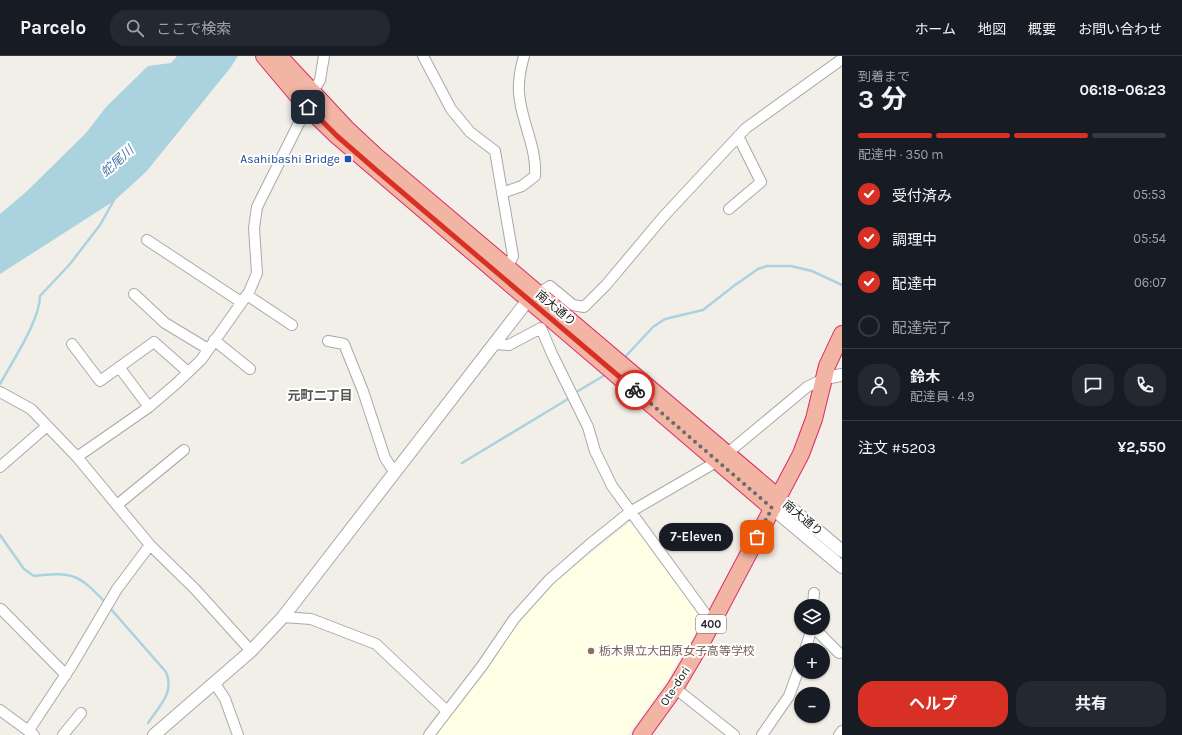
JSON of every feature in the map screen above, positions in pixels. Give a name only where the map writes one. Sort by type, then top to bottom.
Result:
[{"type":"highway","name":"南大通り","points":[[264,56],[310,100],[508,268],[533,296]]},
{"type":"highway","name":"南大通り","points":[[279,56],[337,136],[533,296],[775,503]]},
{"type":"highway","name":"400","points":[[775,503],[808,437],[832,354],[842,334]]},
{"type":"highway","name":"Ote-dori","points":[[642,735],[675,688],[712,624],[775,503]]},
{"type":"street","points":[[77,457],[149,407],[201,360],[244,299],[256,273],[254,228],[257,207],[320,80],[324,56]]},
{"type":"street","points":[[423,56],[452,109],[470,132],[495,150],[513,256],[508,268]]},
{"type":"street","points":[[502,193],[522,186],[534,176],[536,162],[519,101],[519,72],[524,56]]},
{"type":"street","points":[[154,735],[251,651],[283,617],[494,344],[533,296],[550,286],[573,305],[584,307],[606,285],[664,216],[746,128],[842,59]]},
{"type":"street","points":[[729,209],[761,182],[738,136]]},
{"type":"street","points":[[147,240],[244,299],[292,325]]},
{"type":"street","points":[[134,294],[166,323],[208,349]]},
{"type":"street","points":[[494,344],[509,345],[541,328],[552,354],[588,427],[595,451],[612,486],[712,624]]},
{"type":"street","points":[[214,340],[250,369]]},
{"type":"street","points":[[328,341],[344,344],[364,391],[385,458],[395,473]]},
{"type":"street","points":[[72,344],[100,381],[154,342],[188,372]]},
{"type":"street","points":[[119,367],[149,407]]},
{"type":"street","points":[[429,735],[514,619],[549,580],[588,544],[630,512],[723,457],[807,387],[825,378],[842,375]]},
{"type":"street","points":[[0,392],[31,410],[77,457],[150,545],[195,589],[251,651]]},
{"type":"street","points":[[0,467],[46,426]]},
{"type":"street","points":[[117,505],[184,450]]},
{"type":"street","name":"南大通り","points":[[775,503],[842,551]]},
{"type":"street","name":"南大通り","points":[[775,503],[842,567]]},
{"type":"street","points":[[0,710],[32,733],[117,589],[150,545]]},
{"type":"street","points":[[814,593],[814,599]]},
{"type":"street","points":[[1,608],[66,675]]},
{"type":"street","points":[[283,617],[311,619],[376,644],[447,712]]},
{"type":"street","points":[[820,635],[839,653]]},
{"type":"street","points":[[762,735],[789,696],[795,679]]},
{"type":"street","points":[[214,682],[225,699],[238,735]]},
{"type":"street","points":[[675,688],[734,735]]},
{"type":"street","points":[[63,735],[81,714]]},
{"type":"street","points":[[839,735],[842,731]]},
{"type":"shaded area","name":"栃木県立大田原女子高等学校","points":[[631,521],[703,621],[667,680],[628,735],[432,735],[519,622],[552,584]]},
{"type":"water","name":"蛇尾川","points":[[177,56],[238,56],[231,67],[146,172],[114,201],[0,274],[0,214],[26,192],[86,133],[106,107],[148,66],[171,63]]},
{"type":"waterway","points":[[0,384],[31,329],[39,306],[40,296],[70,264],[100,225],[114,200]]},
{"type":"waterway","points":[[626,356],[653,327],[665,319],[703,310],[758,269],[767,266],[791,266],[812,271],[842,285]]},
{"type":"waterway","points":[[578,391],[605,375]]},
{"type":"waterway","points":[[462,463],[568,399]]},
{"type":"waterway","points":[[0,535],[24,569],[34,576],[58,574],[74,577],[88,586],[105,602]]},
{"type":"waterway","points":[[110,608],[166,672],[169,686],[167,693],[161,705],[148,723]]},
{"type":"way so far","points":[[635,390],[772,508],[757,537]]},
{"type":"place","name":"Asahibashi Bridge","points":[[348,159]]},
{"type":"place","name":"7-Eleven","points":[[757,537]]},
{"type":"place","name":"栃木県立大田原女子高等学校","points":[[591,651]]},
{"type":"district","name":"元町二丁目","points":[[320,395]]},
{"type":"route","points":[[308,107],[337,136],[376,170],[635,390]]}]
